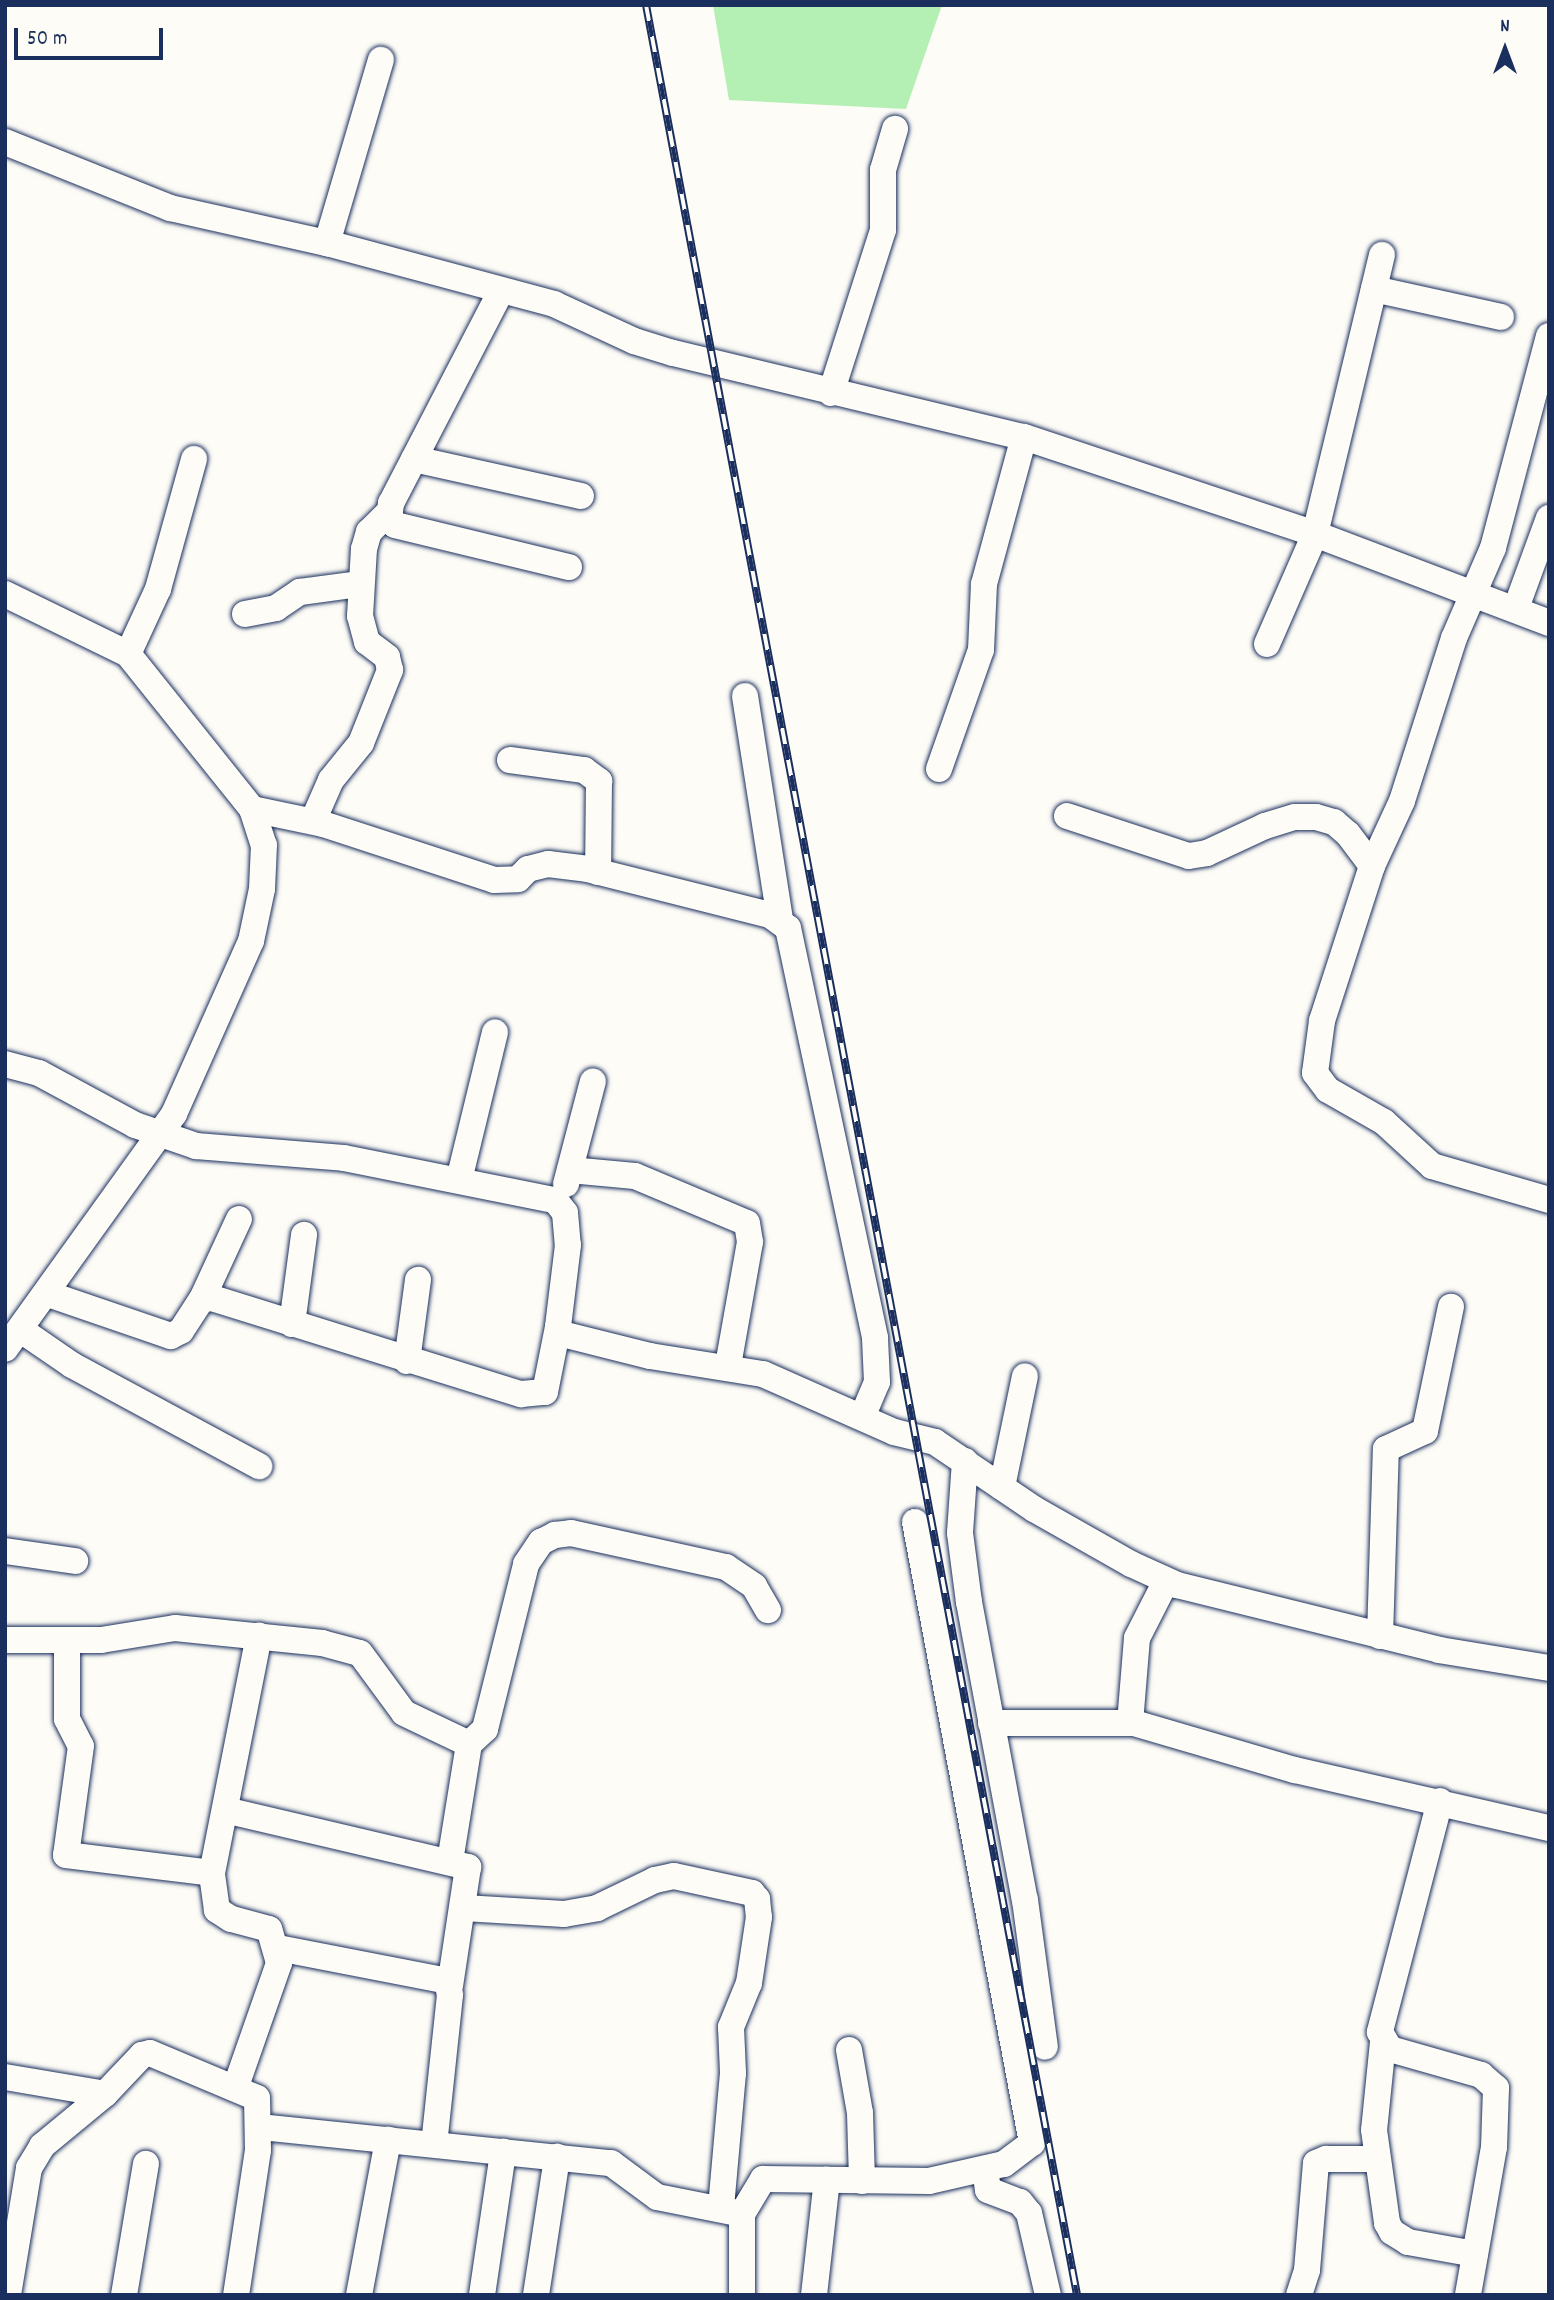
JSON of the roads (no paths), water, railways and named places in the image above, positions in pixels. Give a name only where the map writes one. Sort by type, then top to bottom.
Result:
[{"type":"street","points":[[327,243],[380,60]]},
{"type":"street","points":[[831,393],[884,230],[883,170],[895,129]]},
{"type":"street","points":[[5,142],[170,208],[327,243],[554,304],[634,341],[831,393],[1024,437],[1315,534],[1516,608],[1549,623]]},
{"type":"street","points":[[1267,644],[1315,534],[1382,256]]},
{"type":"street","points":[[1374,289],[1502,317]]},
{"type":"street","points":[[313,821],[331,780],[361,743],[390,670],[387,657],[367,642],[363,632],[360,584],[369,532],[388,513],[502,291]]},
{"type":"street","points":[[1549,337],[1476,595],[1450,650],[1402,801],[1372,866],[1318,1038],[1317,1079],[1384,1122],[1432,1166],[1549,1200]]},
{"type":"street","points":[[939,769],[981,650],[984,584],[1024,437]]},
{"type":"street","points":[[128,654],[158,589],[194,459]]},
{"type":"street","points":[[414,459],[581,496]]},
{"type":"street","points":[[388,513],[395,525],[569,566]]},
{"type":"street","points":[[1516,608],[1549,518]]},
{"type":"street","points":[[245,614],[276,608],[300,592],[360,584]]},
{"type":"street","points":[[5,594],[128,654],[252,809],[264,845],[264,870],[251,941],[183,1096],[48,1294],[13,1340],[72,1365],[259,1466]]},
{"type":"street","points":[[746,696],[780,920],[791,938],[875,1338],[877,1382],[862,1417]]},
{"type":"street","points":[[510,760],[584,770],[599,781],[598,872]]},
{"type":"street","points":[[252,809],[313,821],[494,880],[518,879],[528,869],[548,864],[598,872],[780,920]]},
{"type":"street","points":[[1067,816],[1189,856],[1206,853],[1265,826],[1295,817],[1316,817],[1348,834],[1372,866]]},
{"type":"street","points":[[459,1180],[495,1032]]},
{"type":"street","points":[[5,1064],[39,1073],[157,1135],[215,1149],[326,1155],[459,1180],[560,1203]]},
{"type":"street","points":[[202,1299],[212,1297],[510,1392],[539,1394],[546,1388],[558,1328],[568,1245],[560,1203],[593,1081]]},
{"type":"street","points":[[570,1170],[635,1176],[747,1223],[750,1242],[727,1365]]},
{"type":"street","points":[[48,1294],[171,1336],[181,1331],[202,1299],[239,1219]]},
{"type":"street","points":[[292,1324],[304,1235]]},
{"type":"street","points":[[407,1361],[418,1280]]},
{"type":"street","points":[[1380,1636],[1387,1449],[1425,1432],[1451,1307]]},
{"type":"street","points":[[558,1328],[566,1336],[621,1350],[727,1365],[792,1385],[894,1432],[935,1442],[1002,1487],[1166,1581],[1439,1650],[1549,1668]]},
{"type":"street","points":[[1002,1487],[1024,1376]]},
{"type":"street","points":[[965,1461],[960,1533],[991,1723],[1024,1900],[1045,2047]]},
{"type":"street","points":[[731,2211],[763,2179],[912,2183],[1004,2164],[1027,2150],[1031,2138],[915,1522]]},
{"type":"street","points":[[450,1861],[469,1744],[485,1729],[526,1564],[541,1542],[555,1535],[571,1533],[726,1567],[754,1586],[768,1609]]},
{"type":"street","points":[[5,1551],[75,1561]]},
{"type":"street","points":[[1130,1723],[1137,1638],[1166,1581]]},
{"type":"street","points":[[5,1640],[67,1641],[175,1628],[322,1643],[360,1653],[404,1713],[469,1744]]},
{"type":"street","points":[[236,2086],[272,1992],[278,1948],[269,1930],[221,1915],[215,1903],[212,1872],[259,1636]]},
{"type":"street","points":[[67,1641],[67,1719],[80,1746],[66,1855],[212,1872]]},
{"type":"street","points":[[991,1723],[1130,1723],[1295,1770],[1549,1828]]},
{"type":"street","points":[[1440,1801],[1382,2021],[1383,2042],[1374,2115],[1377,2159],[1392,2232],[1408,2242],[1475,2254]]},
{"type":"street","points":[[225,1810],[468,1867],[464,1908],[450,1986],[434,2144]]},
{"type":"street","points":[[464,1908],[564,1914],[597,1908],[655,1880],[674,1876],[752,1893],[759,1917],[749,1983],[731,2027],[731,2211],[742,2295]]},
{"type":"street","points":[[278,1948],[438,1978],[450,1986]]},
{"type":"street","points":[[1383,2042],[1390,2049],[1481,2075],[1496,2088],[1494,2147],[1468,2295]]},
{"type":"street","points":[[849,2050],[860,2113],[862,2181]]},
{"type":"street","points":[[8,2295],[29,2168],[42,2146],[105,2094],[142,2055],[150,2053],[236,2086],[257,2098],[260,2127],[236,2295]]},
{"type":"street","points":[[5,2077],[105,2094]]},
{"type":"street","points":[[260,2127],[611,2163],[657,2197],[731,2211]]},
{"type":"street","points":[[359,2295],[388,2140]]},
{"type":"street","points":[[482,2295],[503,2152]]},
{"type":"street","points":[[536,2295],[556,2157]]},
{"type":"street","points":[[1299,2295],[1307,2270],[1315,2163],[1377,2159]]},
{"type":"street","points":[[124,2295],[146,2164]]},
{"type":"street","points":[[971,2172],[988,2190],[1020,2202],[1029,2213],[1048,2295]]},
{"type":"street","points":[[814,2295],[827,2180]]},
{"type":"railway","points":[[646,5],[1077,2295]]}]
